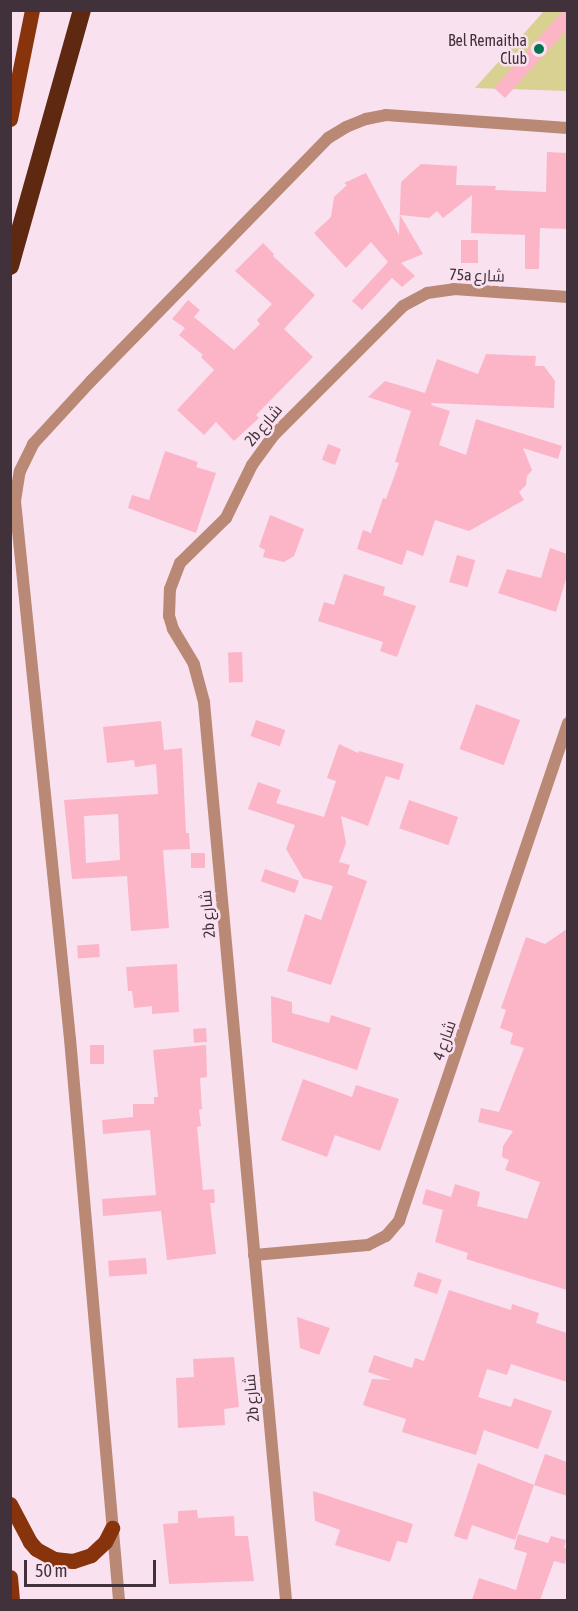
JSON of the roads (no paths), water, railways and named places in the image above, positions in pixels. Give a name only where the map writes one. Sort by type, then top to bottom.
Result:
[{"type":"highway","points":[[10,266],[82,10]]},
{"type":"main road","points":[[10,119],[32,10]]},
{"type":"main road","points":[[10,1504],[30,1542],[36,1549],[54,1559],[73,1561],[92,1555],[105,1542],[112,1528]]},
{"type":"main road","points":[[10,1577],[12,1600]]},
{"type":"street","points":[[119,1600],[70,1039],[15,501],[20,471],[33,444],[53,421],[328,138],[346,126],[366,119],[386,116],[567,128]]},
{"type":"street","name":"75a شارع","points":[[393,315],[415,298],[440,290],[467,289],[567,297]]},
{"type":"street","name":"2b شارع","points":[[286,1600],[204,702],[194,664],[173,629],[169,616],[170,589],[180,563],[226,518],[248,472],[273,436],[393,315]]},
{"type":"street","name":"شارع 4","points":[[254,1256],[368,1245],[386,1236],[399,1221],[567,723]]},
{"type":"place","name":"Bel Remaitha Club","points":[[539,49]]}]
